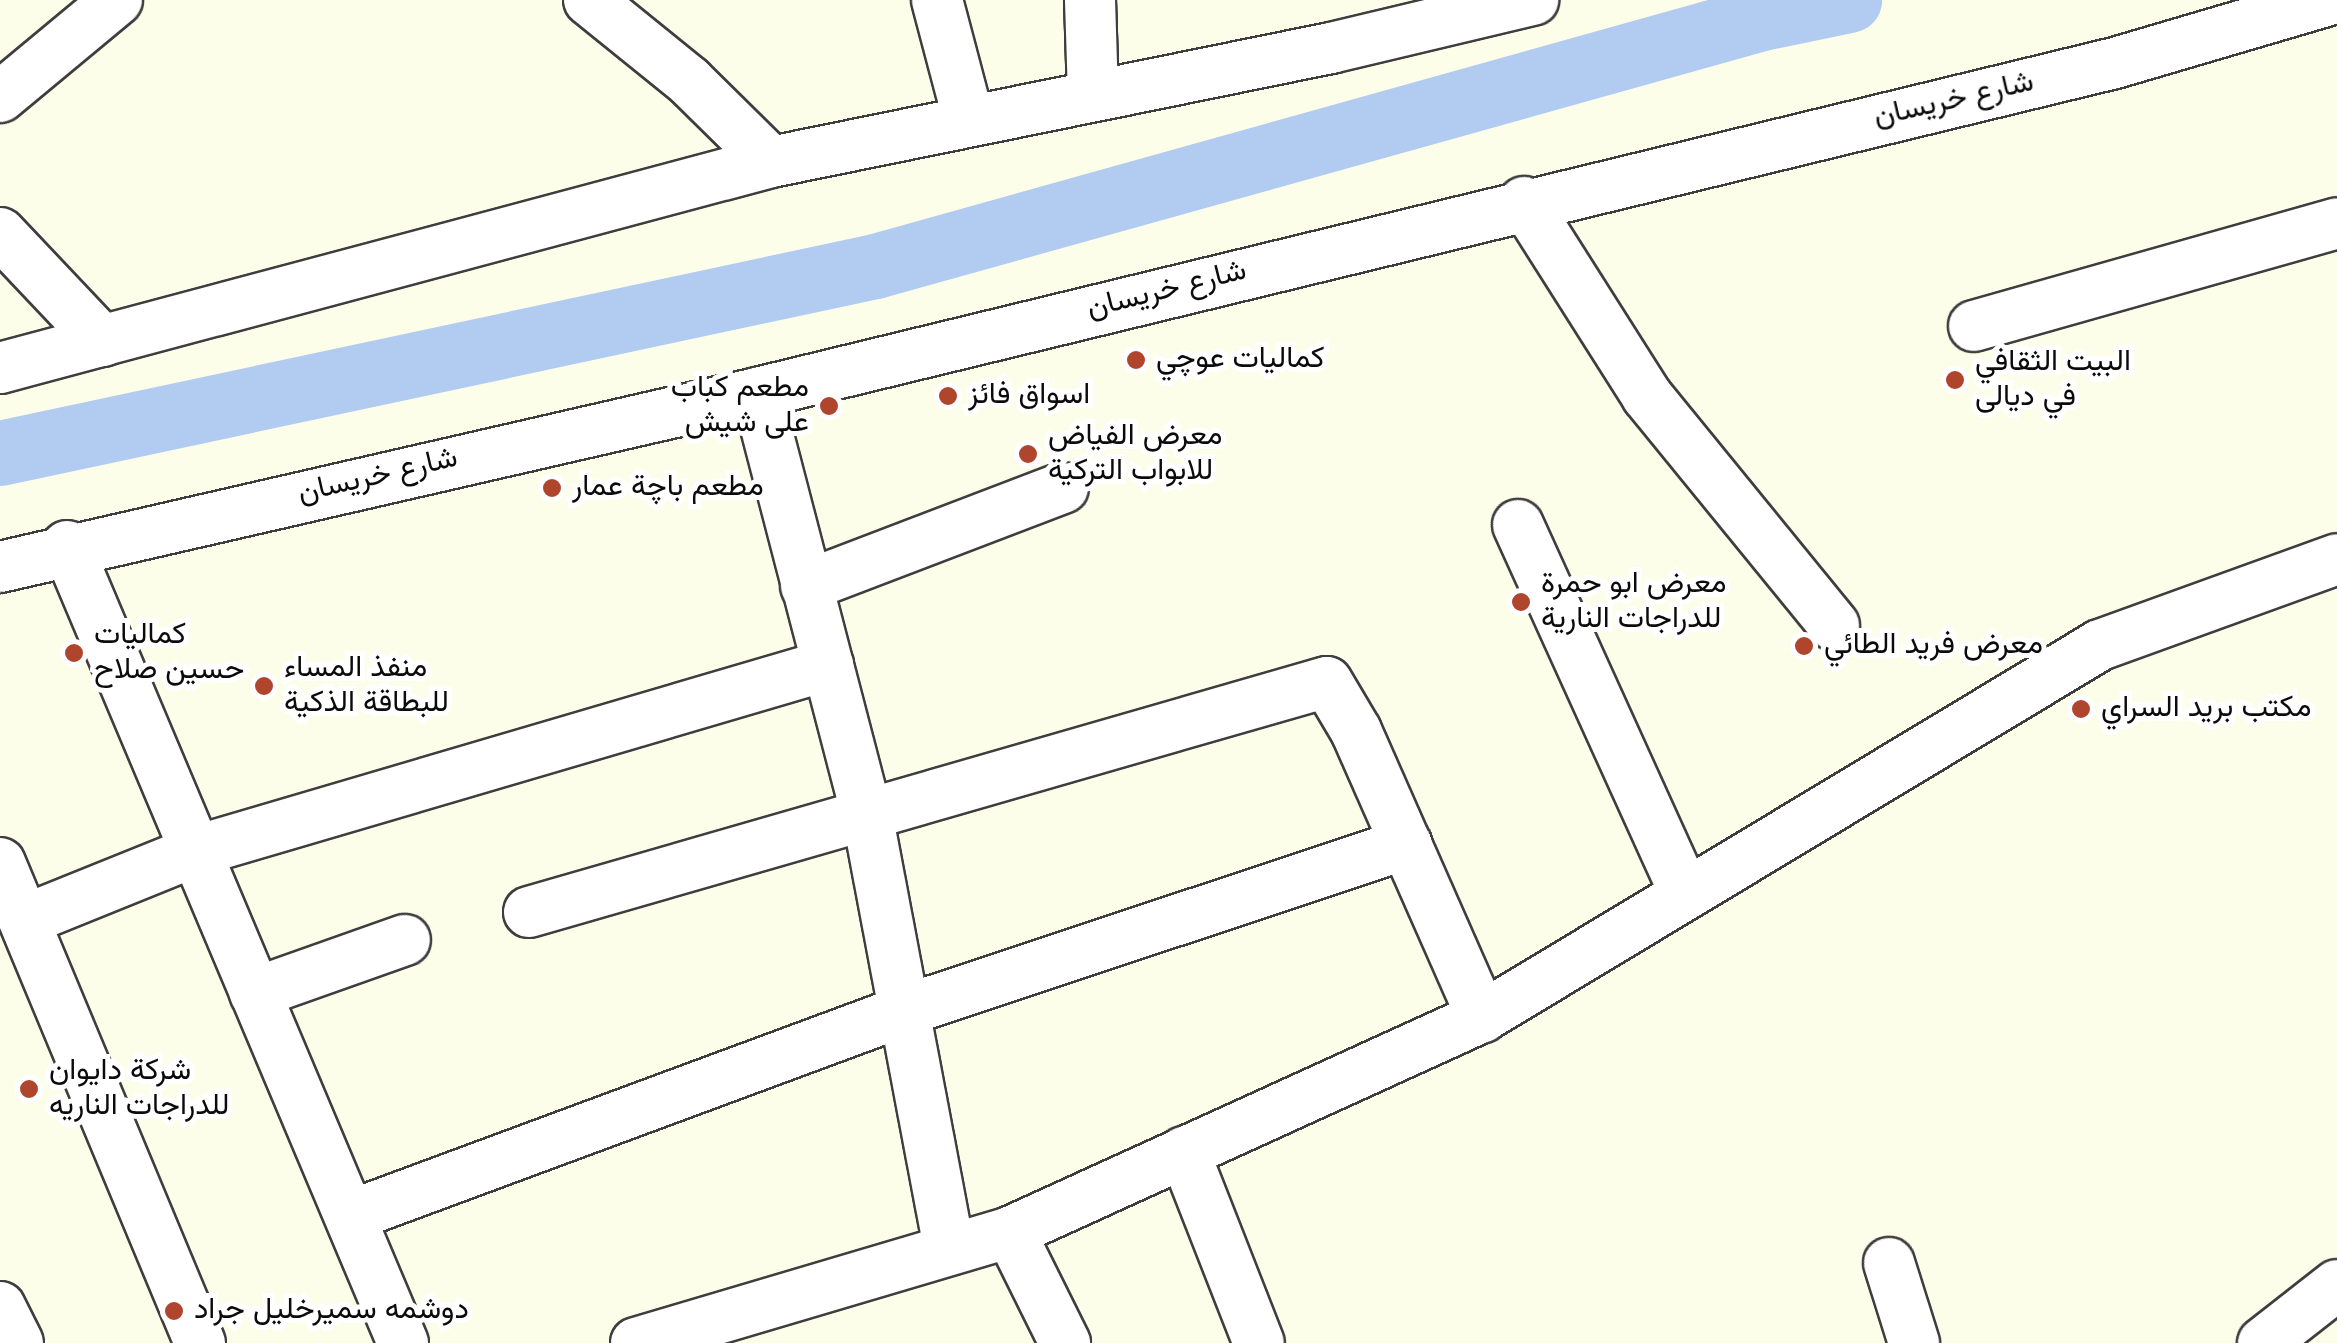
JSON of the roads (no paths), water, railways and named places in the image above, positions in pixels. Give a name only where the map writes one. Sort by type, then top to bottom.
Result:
[{"type":"street","points":[[0,98],[117,0]]},
{"type":"street","points":[[589,0],[689,81],[771,162]]},
{"type":"street","points":[[937,0],[968,117]]},
{"type":"street","points":[[1090,0],[1093,93]]},
{"type":"street","points":[[0,368],[771,162],[968,117],[1332,48],[1533,0]]},
{"type":"street","name":"شارع خريسان","points":[[0,567],[67,546],[757,393],[1524,202],[2115,63],[2330,0]]},
{"type":"street","points":[[1524,202],[1648,396],[1834,625]]},
{"type":"street","points":[[1974,326],[2337,223]]},
{"type":"street","points":[[0,233],[102,341]]},
{"type":"street","points":[[757,393],[868,818],[909,1009],[949,1247]]},
{"type":"street","points":[[806,586],[1062,488]]},
{"type":"street","points":[[1518,525],[1685,893]]},
{"type":"street","points":[[67,546],[403,1343]]},
{"type":"street","points":[[636,1343],[773,1326],[949,1247],[1010,1232],[1482,1017],[2100,645],[2337,559]]},
{"type":"street","points":[[25,920],[196,851],[828,665]]},
{"type":"street","points":[[529,912],[868,818],[1327,682],[1406,844],[1482,1017]]},
{"type":"street","points":[[350,1216],[909,1009],[1406,844]]},
{"type":"street","points":[[0,863],[200,1343]]},
{"type":"street","points":[[256,992],[405,940]]},
{"type":"street","points":[[1184,1152],[1259,1343]]},
{"type":"street","points":[[1010,1232],[1066,1343]]},
{"type":"street","points":[[1890,1264],[1914,1343]]},
{"type":"street","points":[[2263,1343],[2330,1305]]},
{"type":"street","points":[[0,1307],[18,1343]]},
{"type":"waterway","points":[[0,453],[875,266],[1762,18],[1849,0]]},
{"type":"place","name":"كماليات عوچي","points":[[1136,360]]},
{"type":"place","name":"البيت الثقافي في ديالى","points":[[1955,380]]},
{"type":"place","name":"اسواق فائز","points":[[948,396]]},
{"type":"place","name":"مطعم كباب على شيش","points":[[829,406]]},
{"type":"place","name":"معرض الفياض للابواب التركية","points":[[1028,454]]},
{"type":"place","name":"مطعم باچة عمار","points":[[552,488]]},
{"type":"place","name":"معرض ابو حمرة للدراجات النارية","points":[[1521,602]]},
{"type":"place","name":"معرض فريد الطائي","points":[[1804,646]]},
{"type":"place","name":"كماليات حسين صلاح","points":[[74,653]]},
{"type":"place","name":"منفذ المساء للبطاقة الذكية","points":[[264,686]]},
{"type":"place","name":"مكتب بريد السراي","points":[[2081,709]]},
{"type":"place","name":"شركة دايوان للدراجات الناريه","points":[[29,1089]]},
{"type":"place","name":"دوشمه سميرخليل جراد","points":[[174,1311]]}]
